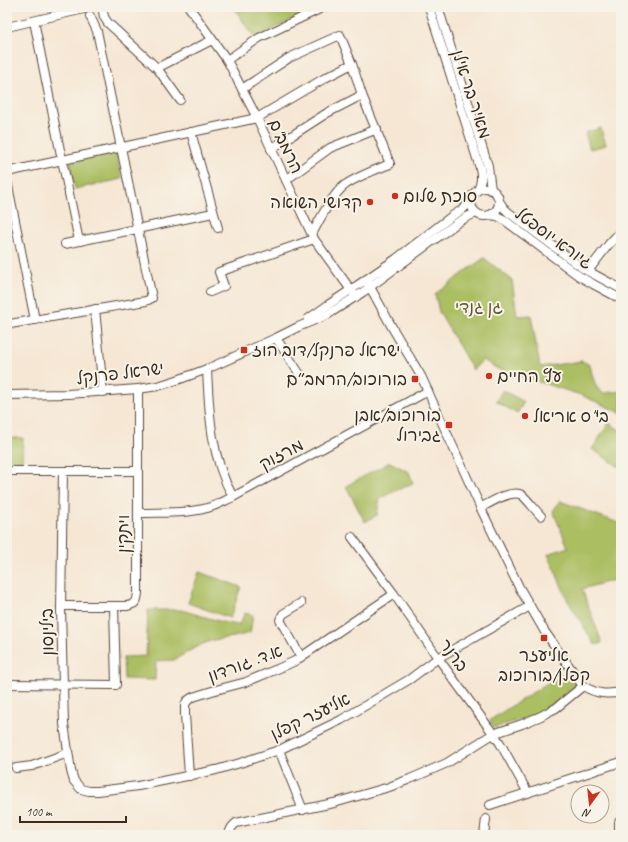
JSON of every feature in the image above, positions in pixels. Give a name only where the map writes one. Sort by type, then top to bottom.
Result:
[{"type":"street","name":"הרמב\"ם","points":[[189,7],[227,60],[257,118],[313,236],[354,293]]},
{"type":"street","points":[[227,60],[259,38],[324,7]]},
{"type":"street","name":"מאיר בר אילן","points":[[429,7],[480,168],[482,178],[478,190]]},
{"type":"street","name":"מאיר בר אילן","points":[[438,7],[488,166],[491,190]]},
{"type":"street","points":[[7,27],[84,8],[87,15],[90,16],[97,32],[152,298],[146,301],[10,324]]},
{"type":"street","points":[[90,16],[99,16],[103,9]]},
{"type":"street","points":[[103,9],[104,17],[108,24],[157,68],[180,100]]},
{"type":"street","points":[[34,20],[79,242]]},
{"type":"street","points":[[210,292],[224,286],[219,272],[313,236],[333,198],[345,186],[354,180],[390,164],[340,35],[289,58],[242,89]]},
{"type":"street","points":[[157,68],[212,40]]},
{"type":"street","points":[[7,172],[257,118],[324,78],[352,64]]},
{"type":"street","points":[[271,149],[362,94]]},
{"type":"street","points":[[286,180],[330,148],[377,128]]},
{"type":"street","points":[[191,132],[218,228]]},
{"type":"street","points":[[7,181],[35,320]]},
{"type":"street","points":[[483,188],[491,190],[495,193],[499,201],[497,209],[490,215],[480,215],[476,213],[471,205],[472,196],[475,192],[483,188]]},
{"type":"street","name":"ישראל פרנקל","points":[[368,284],[452,216],[462,210],[471,201]]},
{"type":"street","name":"גיורא יוספטל","points":[[499,201],[512,215],[588,271],[621,288]]},
{"type":"street","points":[[65,244],[213,213]]},
{"type":"street","name":"ישראל פרנקל","points":[[7,395],[68,394],[138,389],[158,386],[207,369],[298,327],[328,305],[354,293],[466,217],[476,213]]},
{"type":"street","name":"גיורא יוספטל","points":[[490,215],[503,219],[579,276],[621,298]]},
{"type":"street","points":[[588,271],[608,244],[621,231]]},
{"type":"street","points":[[368,284],[421,376],[480,508],[506,562],[545,632],[583,686],[593,692],[610,694],[621,692]]},
{"type":"street","points":[[95,309],[103,392]]},
{"type":"street","points":[[276,338],[299,373]]},
{"type":"street","points":[[207,369],[209,407],[215,449],[222,476],[233,497]]},
{"type":"street","name":"ויתקין","points":[[61,606],[126,606],[133,605],[137,601],[138,389]]},
{"type":"street","name":"מרזוק","points":[[138,513],[194,511],[206,509],[233,497],[428,391]]},
{"type":"street","points":[[12,471],[138,471]]},
{"type":"street","name":"בילינסון","points":[[63,471],[61,606],[64,724],[74,781],[81,789]]},
{"type":"street","points":[[480,508],[506,495],[516,494],[521,495],[541,516]]},
{"type":"street","name":"ברנר","points":[[352,537],[500,743],[528,793]]},
{"type":"street","name":"א.ד. גורדון","points":[[188,776],[185,705],[188,700],[212,690],[246,682],[282,667],[301,657],[394,594]]},
{"type":"street","points":[[301,603],[283,614],[280,620],[301,657]]},
{"type":"street","points":[[7,684],[116,685],[114,606]]},
{"type":"street","name":"אליעזר קפלן","points":[[81,789],[98,791],[138,786],[188,776],[240,763],[279,750],[341,720],[410,679],[438,658],[530,606]]},
{"type":"street","points":[[228,835],[236,823],[303,810],[361,796],[410,779],[447,763],[493,734],[522,724],[556,708],[583,686]]},
{"type":"street","points":[[279,750],[303,810]]},
{"type":"street","points":[[16,768],[32,766],[68,753]]},
{"type":"street","points":[[7,759],[7,765]]},
{"type":"street","points":[[490,805],[621,762]]},
{"type":"street","points":[[484,835],[486,818]]},
{"type":"street","points":[[619,822],[619,835]]},
{"type":"green space","points":[[233,7],[318,7],[255,38]]},
{"type":"green space","points":[[601,128],[606,145],[590,149],[585,133]]},
{"type":"green space","points":[[116,152],[122,179],[75,189],[70,162]]},
{"type":"green space","name":"גן גנדי","points":[[484,258],[512,280],[517,316],[531,315],[540,367],[582,361],[590,365],[597,388],[603,393],[621,391],[621,413],[581,395],[498,369],[483,360],[473,370],[439,312],[435,294]]},
{"type":"green space","points":[[503,390],[524,402],[517,414],[496,401]]},
{"type":"green space","points":[[609,423],[621,431],[621,468],[592,449]]},
{"type":"green space","points":[[7,438],[23,438],[22,462],[9,462],[9,503],[7,503]]},
{"type":"green space","points":[[390,462],[409,472],[413,483],[380,498],[377,515],[365,522],[346,486]]},
{"type":"green space","points":[[560,501],[621,524],[621,578],[582,589],[602,643],[595,645],[568,601],[548,554],[568,547],[553,511]]},
{"type":"green space","points":[[199,572],[241,587],[230,618],[188,603]]},
{"type":"green space","points":[[148,610],[181,610],[226,623],[239,625],[245,613],[253,615],[250,633],[213,640],[198,646],[174,660],[156,661],[155,680],[124,679],[123,657],[146,656]]},
{"type":"green space","points":[[563,673],[576,686],[551,706],[538,714],[494,728],[490,720]]},
{"type":"place","name":"סוכת שלום","points":[[395,196]]},
{"type":"place","name":"קדושי השואה","points":[[370,202]]},
{"type":"place","name":"ישראל פרנקל/דוב הוז","points":[[244,350]]},
{"type":"place","name":"עץ החיים","points":[[489,376]]},
{"type":"place","name":"בורוכוב/הרמב״ם","points":[[415,379]]},
{"type":"place","name":"בי\"ס אריאל","points":[[525,416]]},
{"type":"place","name":"בורוכוב/אבן גבירול","points":[[449,425]]},
{"type":"place","name":"אליעזר קפלן/בורוכוב","points":[[544,638]]}]
